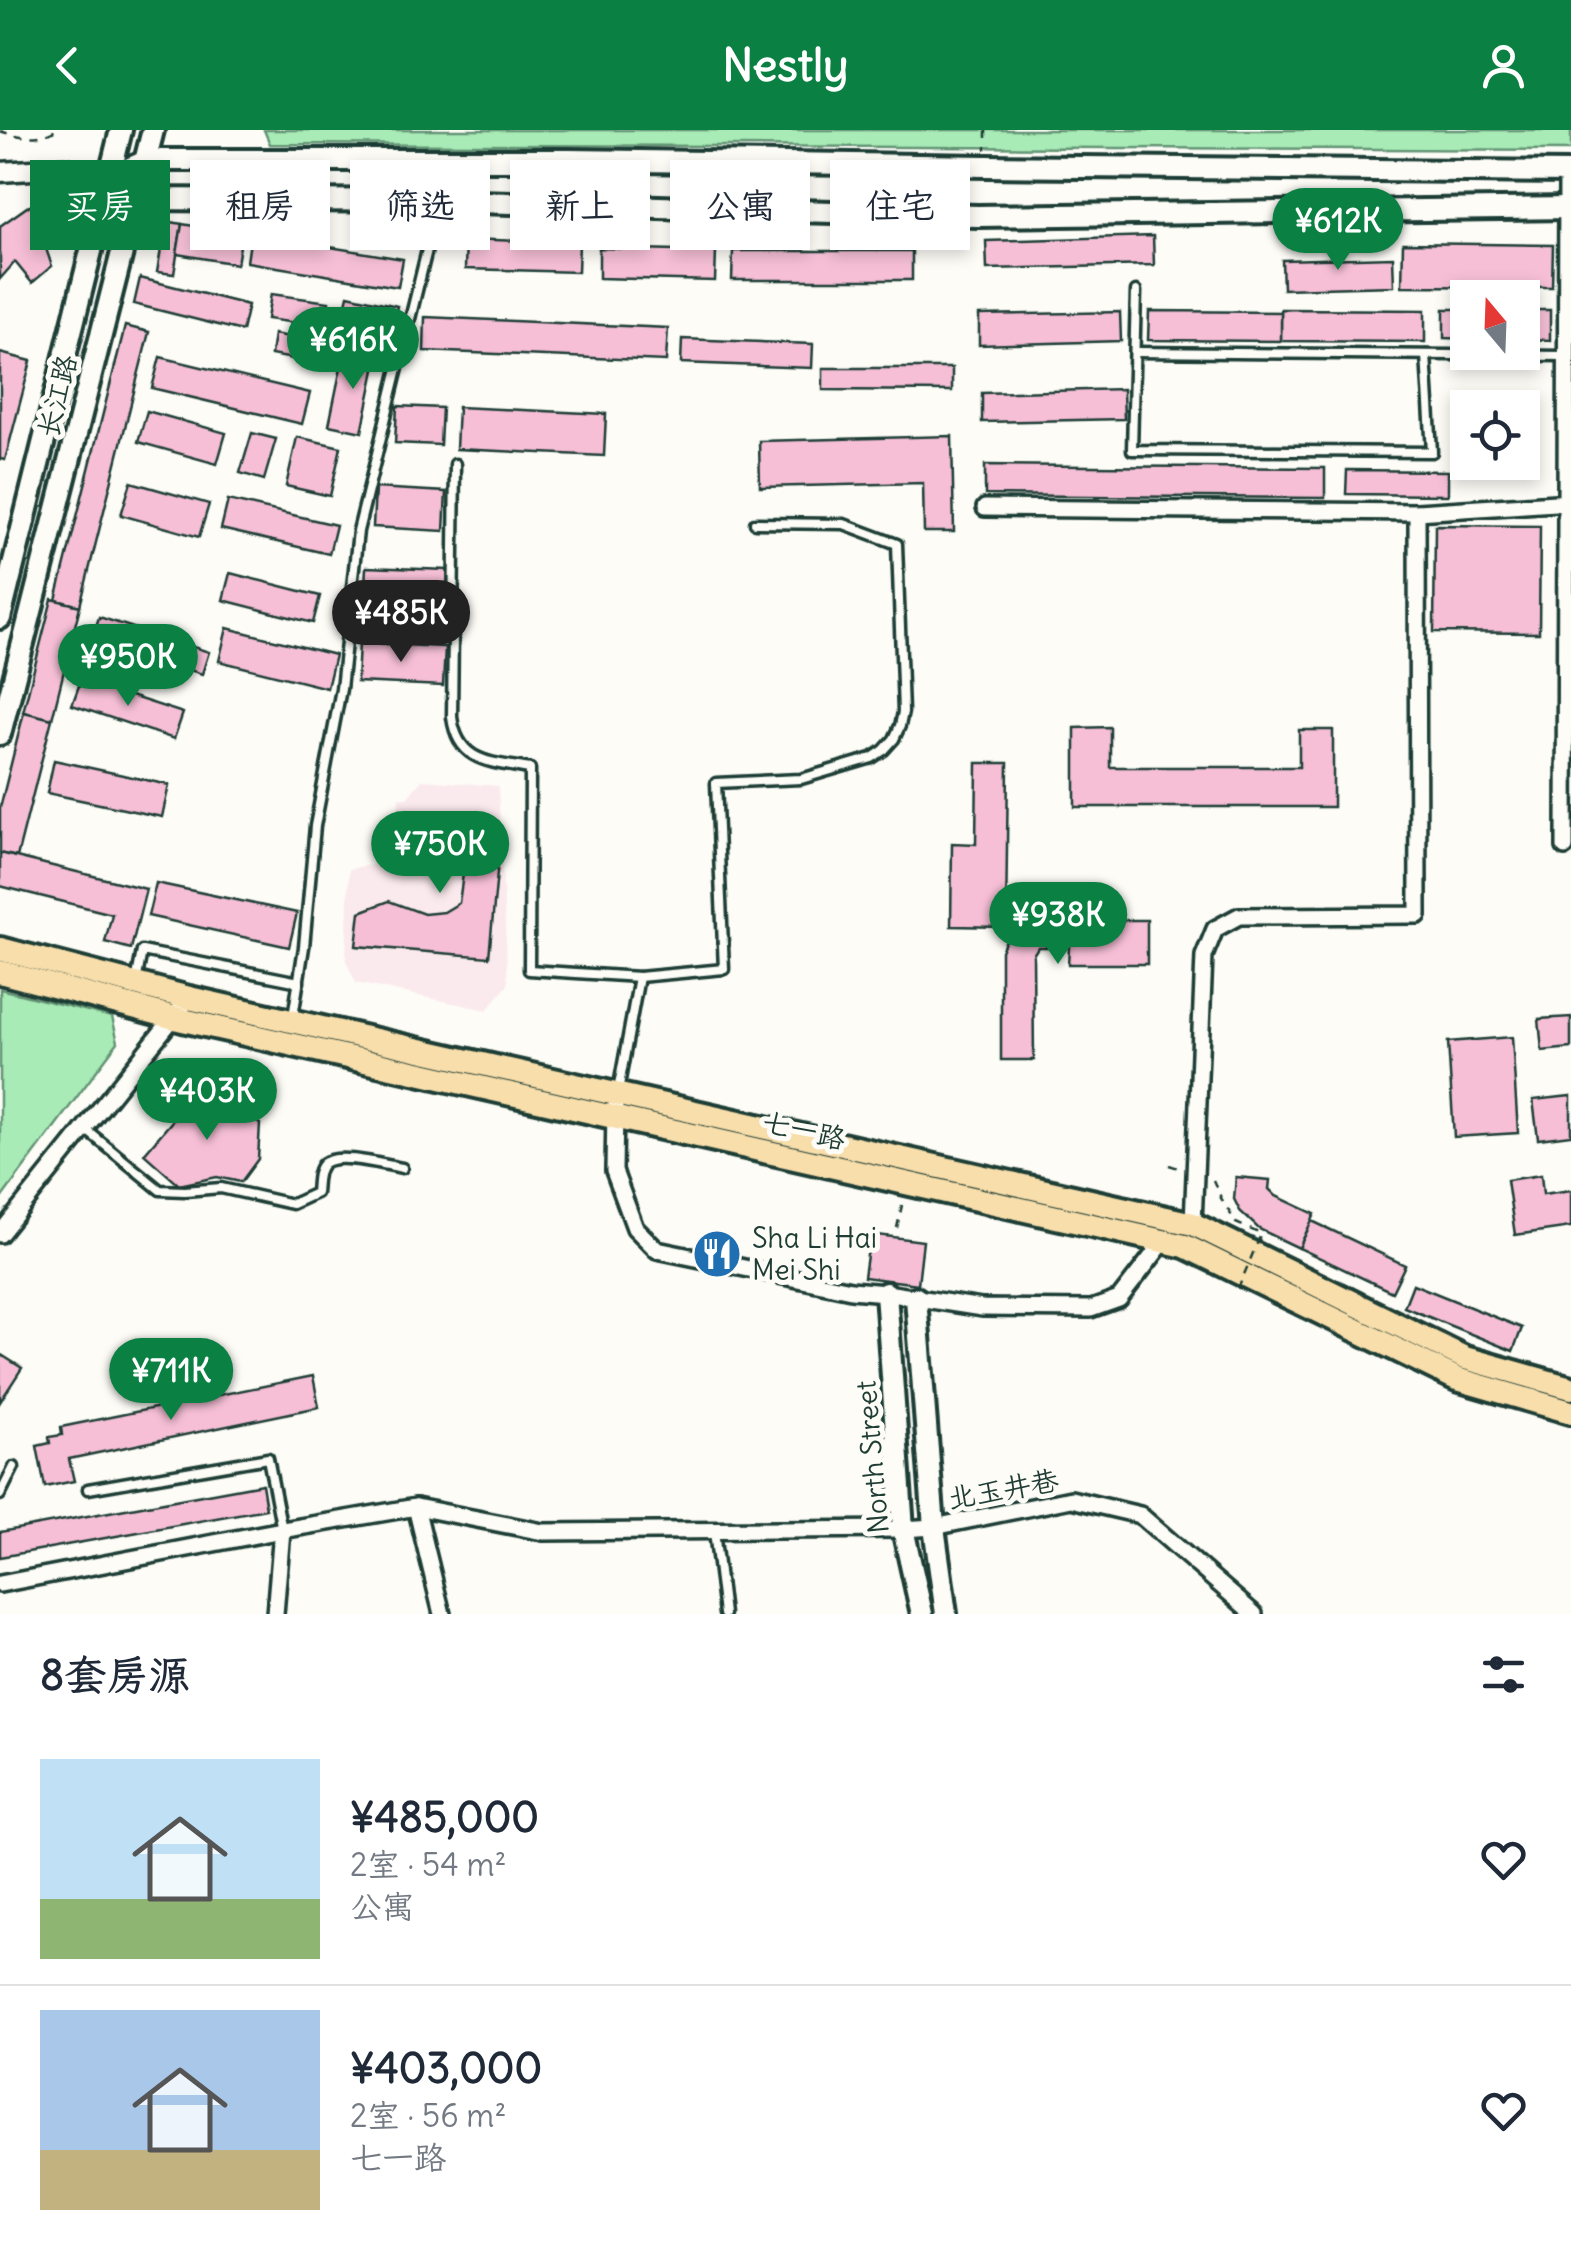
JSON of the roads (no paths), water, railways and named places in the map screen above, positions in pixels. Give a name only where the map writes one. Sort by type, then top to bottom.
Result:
[{"type":"main road","name":"长江路","points":[[146,160],[153,133]]},
{"type":"main road","points":[[170,160],[569,160],[1569,172]]},
{"type":"main road","points":[[170,199],[350,200]]},
{"type":"main road","points":[[490,202],[978,216],[1568,208]]},
{"type":"main road","name":"长江路","points":[[0,618],[91,250]]},
{"type":"main road","name":"长江路","points":[[0,734],[122,250]]},
{"type":"main road","name":"七一路","points":[[0,949],[293,1022],[1193,1224],[1465,1358],[1571,1388]]},
{"type":"main road","name":"七一路","points":[[0,972],[173,1018],[1186,1246],[1456,1379],[1571,1412]]},
{"type":"main road","name":"North Street","points":[[886,1293],[903,1529],[922,1614]]},
{"type":"main road","points":[[916,1298],[934,1527],[946,1614]]},
{"type":"street","points":[[2,175],[30,172]]},
{"type":"street","points":[[1565,847],[1569,172]]},
{"type":"street","points":[[985,508],[1418,512],[1568,502]]},
{"type":"street","points":[[1193,1224],[1204,956],[1215,929],[1238,916],[1418,915],[1418,512]]},
{"type":"street","points":[[0,1234],[189,998]]},
{"type":"street","points":[[618,1094],[614,1170],[635,1228],[657,1250],[851,1290],[982,1308],[1090,1309],[1119,1299],[1164,1241]]},
{"type":"street","name":"北玉井巷","points":[[416,1508],[543,1532],[903,1529],[934,1527],[1072,1499],[1140,1515],[1254,1614]]},
{"type":"street","points":[[0,1584],[416,1508],[442,1614]]},
{"type":"street","points":[[275,1614],[282,1530]]},
{"type":"lane","points":[[293,1022],[316,826],[341,690],[358,530],[427,250]]},
{"type":"lane","points":[[1136,291],[1132,450],[1432,452],[1426,355]]},
{"type":"lane","points":[[1134,352],[1565,356]]},
{"type":"lane","points":[[455,464],[454,732],[472,755],[530,769],[528,970],[639,978],[724,969],[716,784],[801,778],[872,758],[894,739],[904,712],[897,544],[844,524],[755,523]]},
{"type":"lane","points":[[135,984],[142,952],[299,982]]},
{"type":"lane","points":[[618,1094],[639,978]]},
{"type":"lane","points":[[84,1128],[160,1190],[221,1188],[292,1204],[316,1194],[324,1162],[338,1158],[402,1168]]},
{"type":"lane","points":[[88,1488],[268,1458],[282,1530]]},
{"type":"lane","points":[[0,1495],[14,1467]]},
{"type":"lane","points":[[714,1530],[724,1614]]},
{"type":"place","name":"Sha Li Hai Mei Shi","points":[[717,1254]]}]
